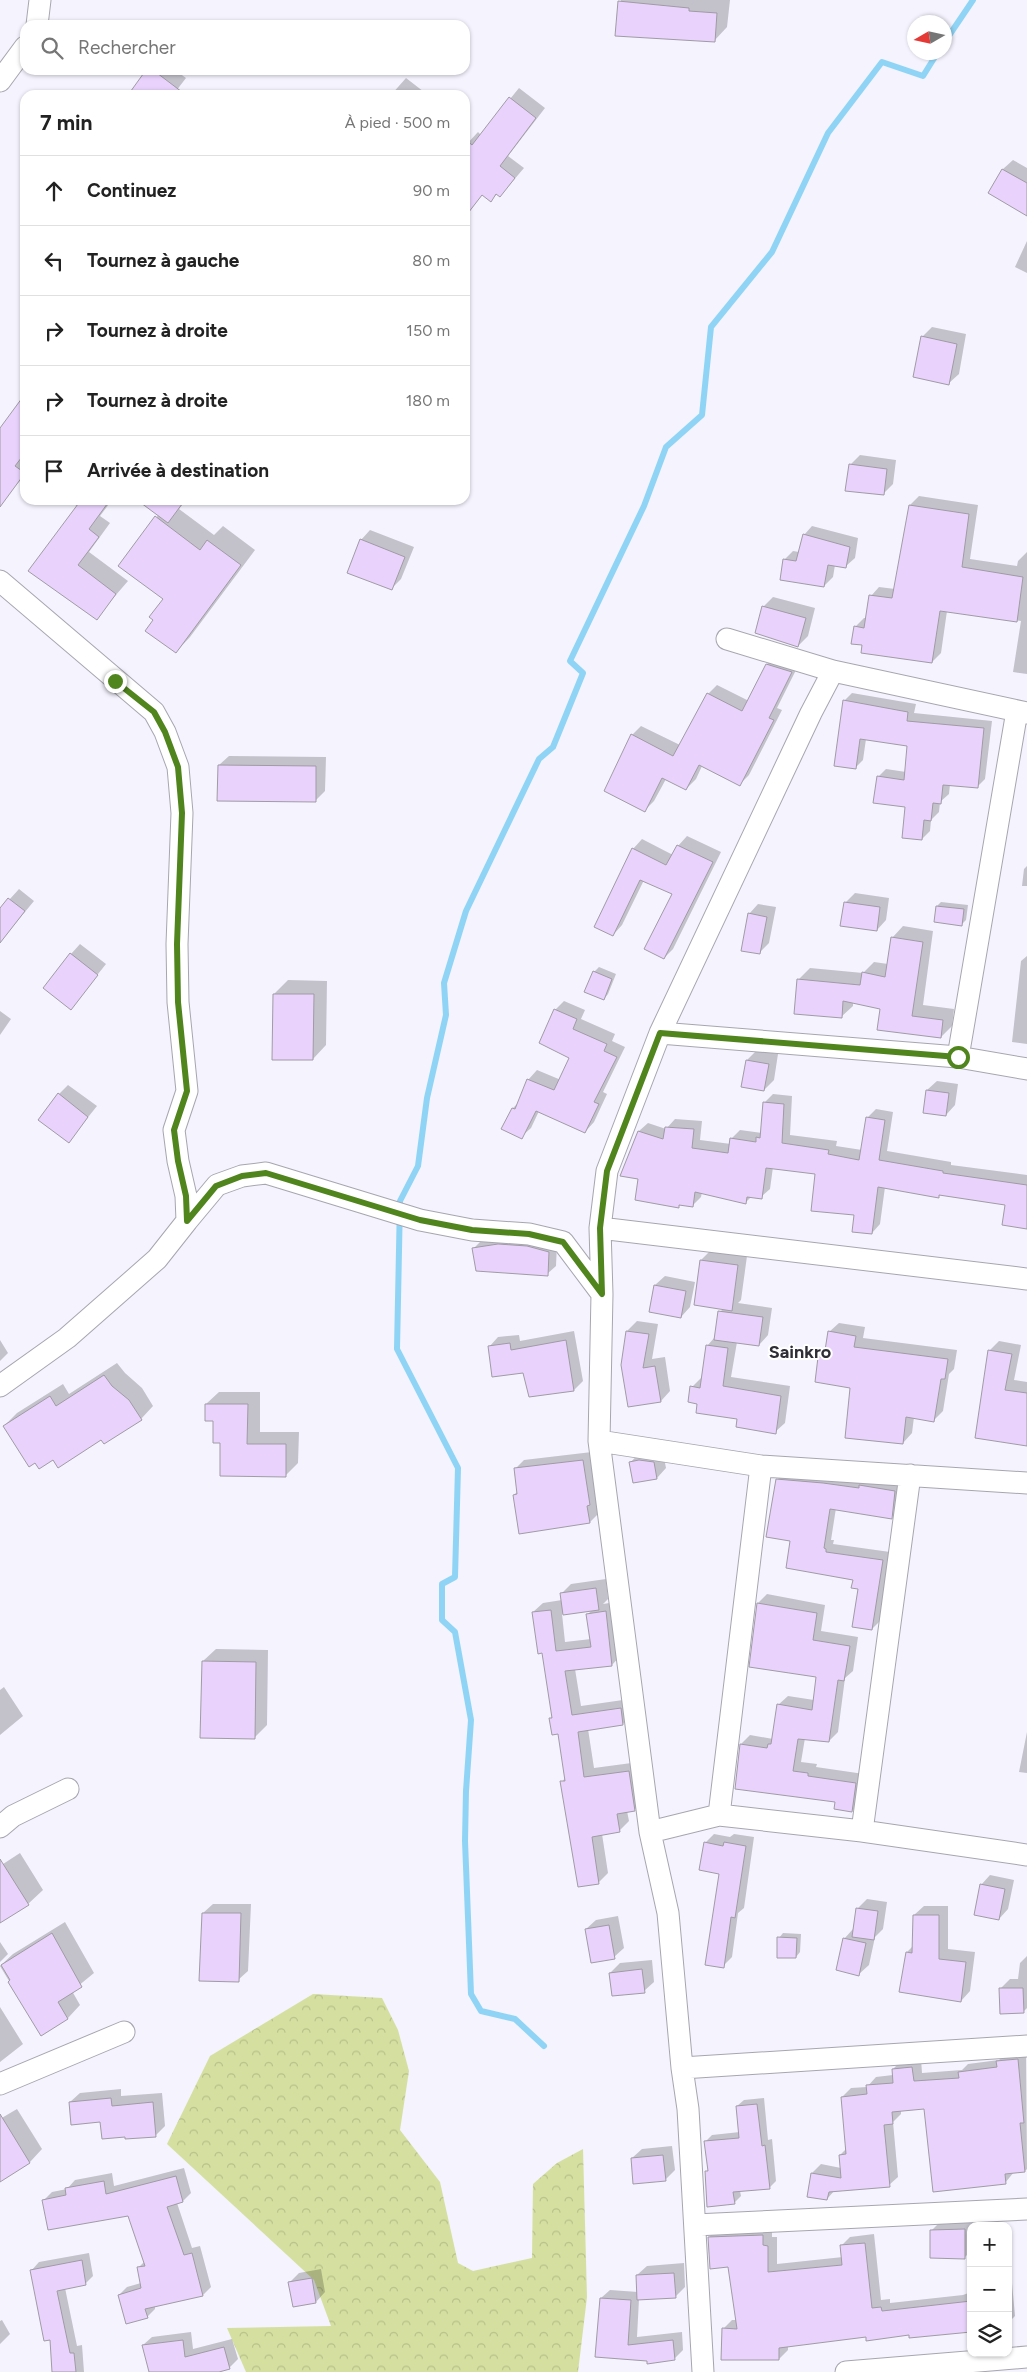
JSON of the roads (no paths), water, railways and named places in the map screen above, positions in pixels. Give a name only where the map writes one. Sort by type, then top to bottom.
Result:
[{"type":"street","points":[[38,20],[40,0]]},
{"type":"street","points":[[0,81],[20,54]]},
{"type":"street","points":[[0,581],[154,712],[165,732],[178,767],[182,813],[177,944],[178,1002],[187,1091],[174,1130],[178,1161],[186,1196],[187,1221]]},
{"type":"street","points":[[727,639],[833,671],[1022,712],[958,1057]]},
{"type":"street","points":[[703,2372],[688,2109],[682,2068],[668,1913],[650,1832],[599,1441],[602,1294],[600,1228],[607,1171],[660,1033],[811,713],[833,671]]},
{"type":"street","points":[[660,1033],[958,1057],[1027,1070]]},
{"type":"street","points":[[0,1386],[67,1338],[150,1265],[216,1186],[242,1176],[266,1173],[420,1220],[472,1230],[529,1234],[563,1242],[602,1294]]},
{"type":"street","points":[[600,1228],[1027,1279]]},
{"type":"street","points":[[599,1441],[761,1466],[1027,1483]]},
{"type":"street","points":[[719,1815],[761,1466]]},
{"type":"street","points":[[862,1831],[910,1475]]},
{"type":"street","points":[[0,1827],[13,1816],[68,1789]]},
{"type":"street","points":[[650,1832],[719,1815],[862,1831],[1027,1854]]},
{"type":"street","points":[[0,2084],[124,2032]]},
{"type":"street","points":[[682,2068],[1027,2046]]},
{"type":"street","points":[[695,2225],[1027,2209]]},
{"type":"street","points":[[846,2372],[1027,2357]]},
{"type":"waterway","points":[[952,31],[973,0]]},
{"type":"waterway","points":[[544,2046],[515,2019],[481,2011],[471,1994],[465,1841],[471,1720],[455,1632],[442,1620],[442,1584],[455,1577],[458,1468],[397,1349],[400,1201],[418,1166],[427,1098],[446,1015],[444,983],[466,911],[539,759],[553,747],[583,673],[570,661],[644,506],[666,447],[702,415],[711,327],[772,252],[828,133],[882,62],[923,76],[933,60]]},
{"type":"district","name":"Sainkro","points":[[800,1352]]}]
